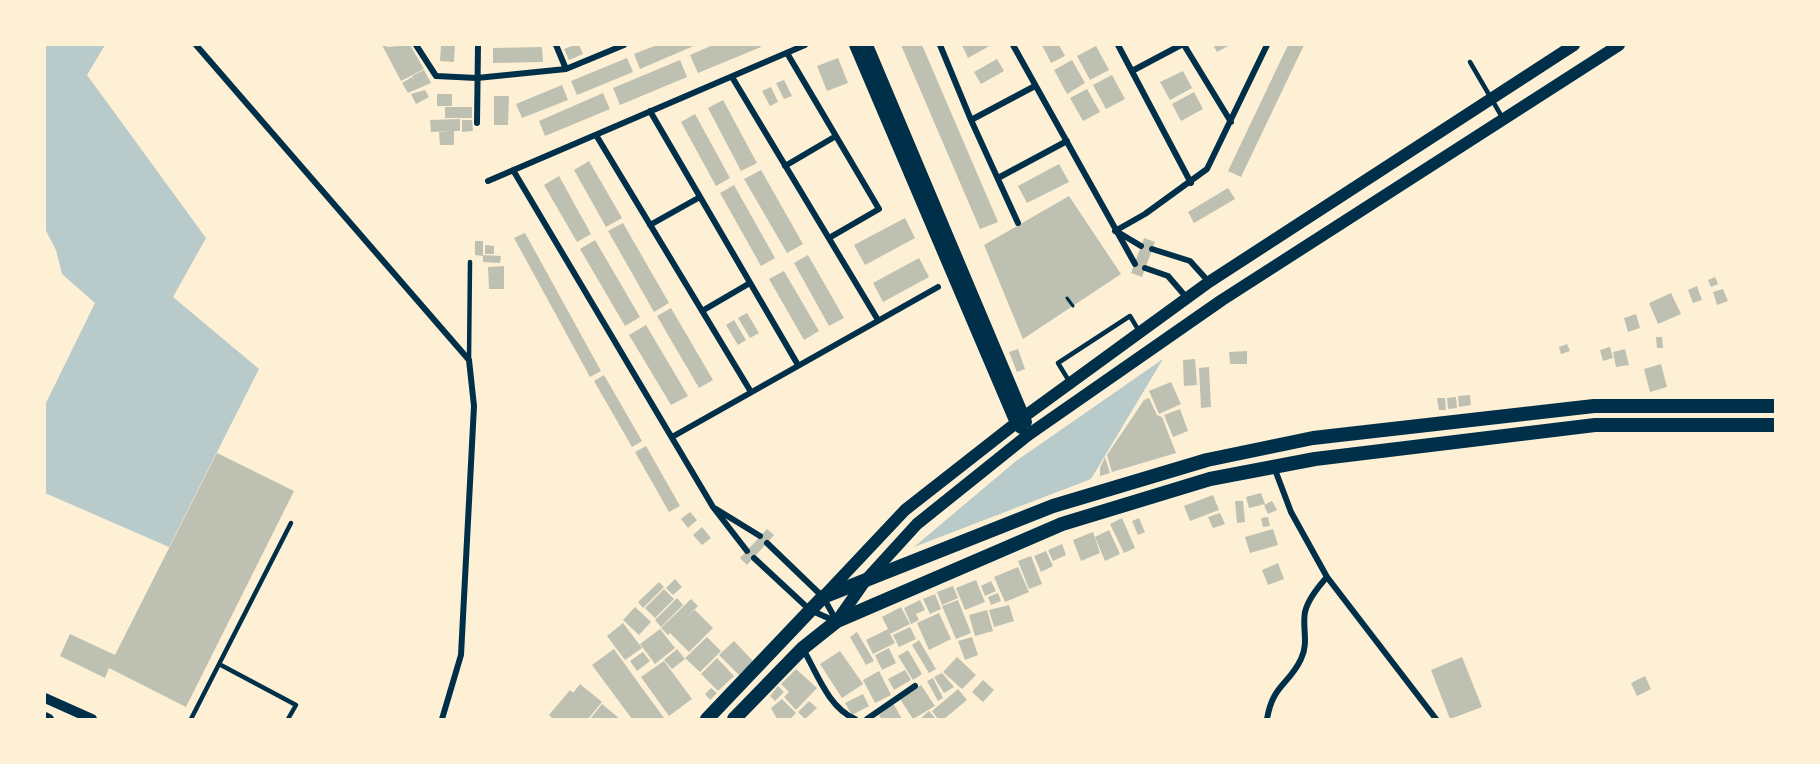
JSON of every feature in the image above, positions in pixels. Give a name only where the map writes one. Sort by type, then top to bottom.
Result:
[{"type":"main road","points":[[855,45],[1028,435]]},
{"type":"main road","points":[[867,45],[1021,419]]},
{"type":"main road","points":[[707,719],[905,510],[1021,419],[1209,282],[1574,45]]},
{"type":"main road","points":[[837,621],[865,581],[917,524],[1028,435],[1188,324],[1502,117],[1619,45]]},
{"type":"main road","points":[[1175,306],[1188,324]]},
{"type":"main road","points":[[823,597],[1053,506],[1207,460],[1269,446],[1427,423],[1594,406],[1775,406]]},
{"type":"main road","points":[[734,719],[803,648],[837,621],[1062,524],[1210,479],[1315,459],[1595,425],[1775,425]]},
{"type":"street","points":[[196,45],[469,360],[474,406],[461,655],[442,719]]},
{"type":"street","points":[[416,45],[436,76],[477,78],[566,69],[624,45]]},
{"type":"street","points":[[477,123],[478,45]]},
{"type":"street","points":[[556,45],[566,69]]},
{"type":"street","points":[[488,181],[806,45]]},
{"type":"street","points":[[940,45],[1018,223]]},
{"type":"street","points":[[1013,45],[1135,264]]},
{"type":"street","points":[[1118,45],[1191,183]]},
{"type":"street","points":[[1132,71],[1182,45],[1232,122]]},
{"type":"street","points":[[1115,231],[1191,183],[1207,169],[1232,122],[1267,45]]},
{"type":"street","points":[[788,53],[879,209],[829,238]]},
{"type":"street","points":[[732,76],[878,320]]},
{"type":"street","points":[[971,120],[1035,86]]},
{"type":"street","points":[[651,111],[798,365]]},
{"type":"street","points":[[596,135],[751,392]]},
{"type":"street","points":[[785,166],[836,136]]},
{"type":"street","points":[[998,178],[1067,141]]},
{"type":"street","points":[[513,170],[713,507],[747,551]]},
{"type":"street","points":[[650,225],[700,197]]},
{"type":"street","points":[[1115,231],[1142,246]]},
{"type":"street","points":[[1152,249],[1190,261],[1209,282]]},
{"type":"street","points":[[1145,268],[1168,276],[1187,298]]},
{"type":"street","points":[[702,311],[750,283]]},
{"type":"street","points":[[672,437],[938,287]]},
{"type":"street","points":[[1273,466],[1291,512],[1327,577],[1436,719]]},
{"type":"street","points":[[713,507],[760,536]]},
{"type":"street","points":[[767,543],[823,597],[837,621]]},
{"type":"street","points":[[754,558],[810,610],[837,621]]},
{"type":"street","points":[[1268,719],[1271,699],[1301,660],[1306,646],[1305,612],[1314,592],[1327,577]]},
{"type":"street","points":[[803,648],[840,710],[855,719]]},
{"type":"street","points":[[867,719],[915,686]]},
{"type":"street","points":[[45,698],[92,719]]},
{"type":"lane","points":[[1470,62],[1502,117]]},
{"type":"lane","points":[[469,360],[470,262]]},
{"type":"lane","points":[[1071,383],[1058,363],[1130,316],[1140,332]]},
{"type":"lane","points":[[191,719],[291,523]]},
{"type":"lane","points":[[219,664],[296,705],[288,719]]},
{"type":"path","points":[[1067,298],[1073,306]]},
{"type":"shaded area","points":[[45,45],[105,45],[87,75],[206,238],[173,297],[259,369],[169,547],[45,493],[45,405],[95,303],[62,274],[56,250],[45,229]]},
{"type":"shaded area","points":[[1163,359],[1091,479],[914,547],[1016,461]]},
{"type":"building","points":[[382,45],[388,47],[410,45],[424,69],[401,81]]},
{"type":"building","points":[[441,45],[455,45],[454,62],[440,61]]},
{"type":"building","points":[[579,45],[583,54],[569,60],[564,49]]},
{"type":"building","points":[[657,45],[696,45],[640,69],[634,54]]},
{"type":"building","points":[[713,45],[760,45],[761,47],[698,73],[690,55]]},
{"type":"building","points":[[901,45],[922,45],[998,222],[980,229]]},
{"type":"building","points":[[962,45],[991,45],[968,58]]},
{"type":"building","points":[[1042,45],[1059,45],[1065,56],[1051,63]]},
{"type":"building","points":[[1213,45],[1230,45],[1217,52]]},
{"type":"building","points":[[1288,45],[1304,45],[1241,177],[1228,171]]},
{"type":"building","points":[[1096,46],[1109,70],[1090,80],[1077,56]]},
{"type":"building","points":[[542,47],[543,62],[493,63],[493,48]]},
{"type":"building","points":[[627,58],[633,72],[577,95],[571,81]]},
{"type":"building","points":[[838,58],[848,83],[827,91],[817,66]]},
{"type":"building","points":[[997,59],[1004,71],[981,84],[974,72]]},
{"type":"building","points":[[680,60],[687,77],[620,105],[613,88]]},
{"type":"building","points":[[1072,60],[1085,83],[1067,94],[1054,70]]},
{"type":"building","points":[[424,70],[431,83],[408,93],[402,83],[412,77],[416,82],[412,76]]},
{"type":"building","points":[[1183,71],[1192,88],[1170,100],[1160,82]]},
{"type":"building","points":[[1112,75],[1125,99],[1106,109],[1093,85]]},
{"type":"building","points":[[784,80],[792,96],[784,99],[776,83]]},
{"type":"building","points":[[562,85],[568,100],[522,118],[516,104]]},
{"type":"building","points":[[771,87],[778,102],[770,106],[762,91]]},
{"type":"building","points":[[1087,89],[1100,112],[1083,121],[1070,98]]},
{"type":"building","points":[[425,90],[429,97],[416,104],[411,94]]},
{"type":"building","points":[[1194,92],[1203,109],[1181,121],[1172,104]]},
{"type":"building","points":[[603,93],[610,109],[545,136],[539,121]]},
{"type":"building","points":[[437,94],[452,94],[452,106],[437,106]]},
{"type":"building","points":[[494,96],[509,96],[508,125],[494,125]]},
{"type":"building","points":[[723,100],[757,163],[741,171],[708,108]]},
{"type":"building","points":[[445,107],[472,107],[472,118],[445,118]]},
{"type":"building","points":[[695,114],[730,178],[716,186],[681,122]]},
{"type":"building","points":[[460,119],[460,131],[454,131],[454,145],[440,145],[439,132],[449,131],[431,132],[430,120]]},
{"type":"building","points":[[462,120],[472,120],[473,131],[462,132]]},
{"type":"building","points":[[589,161],[622,218],[606,227],[574,170]]},
{"type":"building","points":[[1059,164],[1069,182],[1027,203],[1018,186]]},
{"type":"building","points":[[761,170],[803,244],[787,253],[744,179]]},
{"type":"building","points":[[559,176],[591,234],[577,242],[544,185]]},
{"type":"building","points":[[734,185],[775,258],[761,266],[720,193]]},
{"type":"building","points":[[1228,188],[1235,199],[1194,223],[1188,212]]},
{"type":"building","points":[[1069,196],[1121,274],[1023,339],[984,245]]},
{"type":"building","points":[[905,218],[915,238],[865,265],[854,245]]},
{"type":"building","points":[[623,223],[669,303],[654,312],[608,231]]},
{"type":"building","points":[[525,233],[601,371],[590,377],[514,238]]},
{"type":"building","points":[[1144,238],[1155,242],[1142,277],[1131,273]]},
{"type":"building","points":[[595,240],[640,317],[625,326],[580,249]]},
{"type":"building","points":[[475,241],[483,241],[483,256],[475,255]]},
{"type":"building","points":[[485,245],[494,246],[494,254],[485,254]]},
{"type":"building","points":[[483,255],[501,256],[500,263],[483,262]]},
{"type":"building","points":[[808,255],[844,318],[829,326],[794,263]]},
{"type":"building","points":[[919,258],[929,277],[883,302],[873,283]]},
{"type":"building","points":[[504,266],[504,289],[489,289],[488,267]]},
{"type":"building","points":[[784,271],[819,331],[804,340],[769,279]]},
{"type":"building","points":[[1715,277],[1718,284],[1711,287],[1708,280]]},
{"type":"building","points":[[1697,286],[1702,300],[1693,303],[1688,290]]},
{"type":"building","points":[[1723,289],[1728,301],[1717,305],[1713,292]]},
{"type":"building","points":[[1671,293],[1681,314],[1658,324],[1649,303]]},
{"type":"building","points":[[671,308],[713,380],[699,388],[657,316]]},
{"type":"building","points":[[747,313],[759,333],[750,338],[738,318]]},
{"type":"building","points":[[1636,314],[1640,328],[1628,332],[1624,318]]},
{"type":"building","points":[[734,320],[746,340],[738,345],[726,325]]},
{"type":"building","points":[[646,325],[688,396],[671,405],[629,335]]},
{"type":"building","points":[[1656,337],[1662,337],[1663,348],[1657,348]]},
{"type":"building","points":[[1567,344],[1570,351],[1561,354],[1559,347]]},
{"type":"building","points":[[1610,347],[1613,358],[1603,361],[1600,350]]},
{"type":"building","points":[[1018,349],[1025,369],[1017,372],[1009,352]]},
{"type":"building","points":[[1625,349],[1629,365],[1616,367],[1613,352]]},
{"type":"building","points":[[1247,351],[1247,364],[1230,364],[1229,352]]},
{"type":"building","points":[[1195,359],[1197,385],[1184,386],[1183,360]]},
{"type":"building","points":[[1661,364],[1667,387],[1650,392],[1644,369]]},
{"type":"building","points":[[1209,367],[1211,407],[1201,408],[1199,368]]},
{"type":"building","points":[[604,375],[642,441],[632,447],[594,381]]},
{"type":"building","points":[[1171,382],[1181,404],[1159,414],[1149,391]]},
{"type":"building","points":[[1470,395],[1471,405],[1459,407],[1458,396]]},
{"type":"building","points":[[1456,397],[1457,408],[1448,409],[1447,398]]},
{"type":"building","points":[[1149,398],[1157,415],[1162,417],[1176,453],[1112,472],[1107,455],[1144,400]]},
{"type":"building","points":[[1437,398],[1445,398],[1446,410],[1439,410]]},
{"type":"building","points":[[1180,409],[1188,431],[1173,437],[1164,415]]},
{"type":"building","points":[[646,446],[680,506],[669,512],[635,452]]},
{"type":"building","points":[[217,453],[294,491],[186,707],[109,668],[105,678],[60,656],[70,634],[115,655]]},
{"type":"building","points":[[1105,457],[1110,473],[1100,476],[1100,468]]},
{"type":"building","points":[[1261,493],[1265,504],[1249,508],[1246,497]]},
{"type":"building","points":[[1213,495],[1219,510],[1190,521],[1184,506]]},
{"type":"building","points":[[1235,501],[1243,501],[1245,522],[1237,523]]},
{"type":"building","points":[[1272,501],[1277,510],[1268,514],[1264,505]]},
{"type":"building","points":[[690,512],[697,520],[688,528],[681,519]]},
{"type":"building","points":[[1220,513],[1225,524],[1213,528],[1208,517]]},
{"type":"building","points":[[1268,517],[1270,526],[1263,527],[1261,518]]},
{"type":"building","points":[[1122,518],[1135,548],[1124,553],[1110,524]]},
{"type":"building","points":[[1139,518],[1145,532],[1138,535],[1132,521]]},
{"type":"building","points":[[702,527],[711,538],[702,545],[693,535]]},
{"type":"building","points":[[767,529],[774,535],[747,565],[740,558]]},
{"type":"building","points":[[1273,529],[1278,545],[1250,553],[1245,537]]},
{"type":"building","points":[[1109,530],[1120,554],[1105,561],[1095,537]]},
{"type":"building","points":[[1093,532],[1100,553],[1081,561],[1073,540]]},
{"type":"building","points":[[1062,544],[1066,555],[1053,561],[1048,550]]},
{"type":"building","points":[[1046,551],[1053,566],[1041,572],[1034,556]]},
{"type":"building","points":[[1031,556],[1042,584],[1029,589],[1018,561]]},
{"type":"building","points":[[1278,563],[1284,579],[1268,585],[1262,570]]},
{"type":"building","points":[[1018,567],[1029,592],[1005,602],[994,577]]},
{"type":"building","points":[[675,579],[682,587],[673,595],[666,588]]},
{"type":"building","points":[[976,580],[985,602],[965,610],[956,588]]},
{"type":"building","points":[[991,581],[996,591],[985,596],[981,586]]},
{"type":"building","points":[[659,582],[664,587],[643,608],[638,602]]},
{"type":"building","points":[[953,586],[958,598],[942,605],[937,592]]},
{"type":"building","points":[[664,589],[674,599],[655,618],[645,608]]},
{"type":"building","points":[[998,593],[1001,601],[991,605],[988,597]]},
{"type":"building","points":[[935,594],[941,609],[930,614],[923,599]]},
{"type":"building","points":[[677,598],[683,605],[661,627],[655,620]]},
{"type":"building","points":[[691,599],[698,606],[687,617],[695,610],[713,628],[689,652],[670,633],[668,635],[661,628]]},
{"type":"building","points":[[920,600],[925,610],[916,614],[919,620],[911,624],[904,608]]},
{"type":"building","points":[[958,600],[971,633],[956,639],[942,606]]},
{"type":"building","points":[[1009,605],[1014,621],[994,627],[989,610]]},
{"type":"building","points":[[635,607],[651,622],[639,635],[623,620]]},
{"type":"building","points":[[901,607],[910,624],[890,634],[895,643],[873,654],[866,640],[888,629],[882,617]]},
{"type":"building","points":[[987,610],[993,631],[975,636],[969,615]]},
{"type":"building","points":[[939,613],[951,639],[929,650],[917,623]]},
{"type":"building","points":[[623,623],[642,648],[625,660],[607,636]]},
{"type":"building","points":[[910,627],[916,639],[899,647],[893,635]]},
{"type":"building","points":[[660,629],[675,648],[655,664],[640,644]]},
{"type":"building","points":[[857,632],[874,661],[866,665],[850,637]]},
{"type":"building","points":[[707,637],[721,651],[700,672],[685,658]]},
{"type":"building","points":[[972,637],[978,655],[965,660],[958,641]]},
{"type":"building","points":[[919,640],[936,669],[929,673],[912,645]]},
{"type":"building","points":[[734,641],[753,661],[739,675],[719,655]]},
{"type":"building","points":[[889,648],[896,663],[882,670],[875,655]]},
{"type":"building","points":[[614,649],[665,719],[632,719],[592,665]]},
{"type":"building","points":[[677,649],[685,659],[672,669],[664,660]]},
{"type":"building","points":[[908,650],[922,674],[913,680],[898,656]]},
{"type":"building","points":[[840,651],[863,684],[842,698],[820,664]]},
{"type":"building","points":[[643,652],[650,661],[637,671],[630,661]]},
{"type":"building","points":[[957,657],[976,675],[962,689],[943,672]]},
{"type":"building","points":[[1462,657],[1482,707],[1450,719],[1431,670]]},
{"type":"building","points":[[717,658],[734,676],[718,691],[701,674]]},
{"type":"building","points":[[664,661],[692,699],[669,716],[641,677]]},
{"type":"building","points":[[796,669],[817,688],[796,710],[784,697],[789,692],[781,684]]},
{"type":"building","points":[[905,670],[911,680],[894,690],[888,679]]},
{"type":"building","points":[[879,671],[891,695],[875,703],[863,680]]},
{"type":"building","points":[[942,673],[954,687],[944,693],[934,677]]},
{"type":"building","points":[[1645,676],[1651,689],[1637,696],[1631,683]]},
{"type":"building","points":[[933,678],[943,698],[938,701],[927,681]]},
{"type":"building","points":[[983,680],[994,690],[983,702],[972,692]]},
{"type":"building","points":[[580,684],[602,702],[588,719],[553,719],[549,715],[570,690],[573,693]]},
{"type":"building","points":[[921,685],[935,706],[913,719],[900,699]]},
{"type":"building","points":[[778,686],[784,692],[775,701],[770,696]]},
{"type":"building","points":[[711,688],[717,693],[710,700],[705,694]]},
{"type":"building","points":[[958,689],[967,700],[944,719],[938,719],[932,711]]},
{"type":"building","points":[[863,694],[869,706],[852,715],[845,703]]},
{"type":"building","points":[[782,699],[796,713],[790,719],[777,719],[771,708]]},
{"type":"building","points":[[809,701],[817,708],[805,719],[798,712]]},
{"type":"building","points":[[893,703],[902,719],[881,719],[879,715]]},
{"type":"building","points":[[602,704],[620,719],[590,719]]},
{"type":"building","points":[[929,711],[936,719],[920,719]]}]
